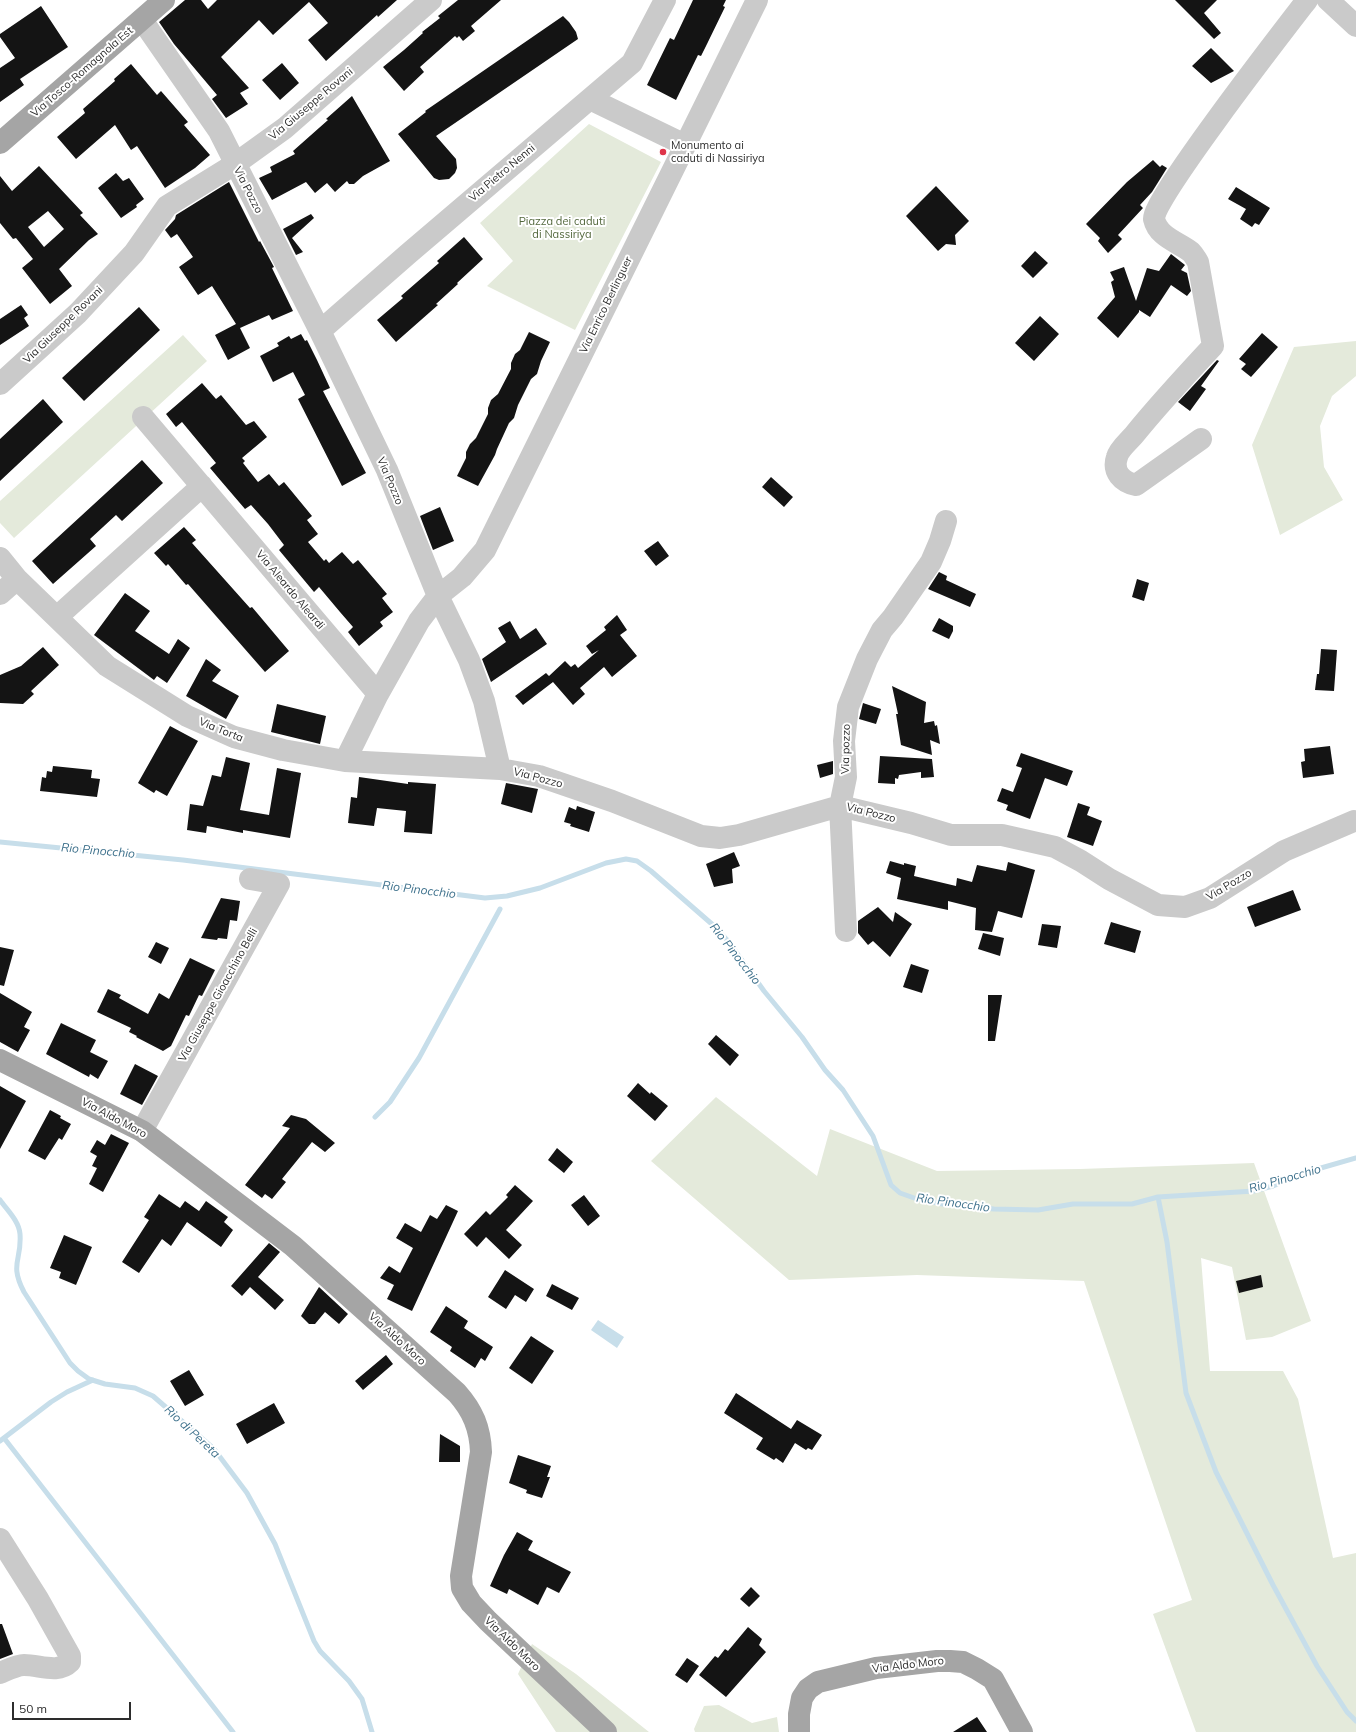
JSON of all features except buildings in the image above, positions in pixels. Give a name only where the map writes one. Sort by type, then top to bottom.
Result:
[{"type":"main road","name":"Via Tosco-Romagnola Est","points":[[0,143],[164,0]]},
{"type":"main road","name":"Via Aldo Moro","points":[[0,1060],[142,1131],[292,1246],[457,1393],[476,1420],[480,1436],[481,1452],[462,1566],[462,1588],[471,1603],[488,1621],[606,1732]]},
{"type":"main road","name":"Via Aldo Moro","points":[[799,1732],[799,1714],[802,1698],[808,1688],[818,1682],[876,1668],[943,1661],[963,1662],[993,1679],[1022,1732]]},
{"type":"street","name":"Via Giuseppe Rovani","points":[[0,384],[78,313],[134,252],[167,206],[235,164],[285,128],[431,0]]},
{"type":"street","name":"Via Pietro Nenni","points":[[320,332],[414,248],[632,63],[664,0]]},
{"type":"street","name":"Via Enrico Berlinguer","points":[[438,596],[462,577],[485,550],[757,0]]},
{"type":"street","points":[[1200,439],[1136,485],[1127,483],[1119,476],[1116,466],[1117,456],[1146,420],[1213,346],[1198,262],[1192,253],[1167,237],[1157,227],[1154,216],[1160,201],[1183,167],[1260,61],[1307,0]]},
{"type":"street","points":[[1328,0],[1356,26]]},
{"type":"street","name":"Via Pozzo","points":[[142,20],[219,131],[320,332],[387,470],[438,596],[470,660],[484,701],[500,768],[539,776],[590,793],[701,836],[720,838],[739,835],[840,806],[911,823],[950,835],[1002,835],[1055,848],[1081,861],[1109,880],[1158,905],[1185,907],[1210,898],[1284,851],[1354,821]]},
{"type":"street","points":[[590,99],[685,145]]},
{"type":"street","name":"Via Aleardo Aleardi","points":[[142,417],[378,694]]},
{"type":"street","points":[[57,616],[202,486]]},
{"type":"street","name":"Via pozzo","points":[[846,931],[840,806],[846,777],[844,741],[848,707],[867,659],[882,630],[893,617],[931,562],[940,541],[946,521]]},
{"type":"street","name":"Via Torta","points":[[0,558],[18,579],[107,666],[187,716],[234,737],[283,750],[345,761],[500,768]]},
{"type":"street","points":[[0,594],[18,579]]},
{"type":"street","points":[[345,761],[378,694],[419,621],[438,596]]},
{"type":"street","name":"Via Giuseppe Gioacchino Belli","points":[[142,1131],[279,884],[250,879]]},
{"type":"street","points":[[0,1538],[38,1599],[70,1656],[70,1662],[66,1667],[58,1668],[22,1665],[0,1672]]},
{"type":"green space","name":"Piazza dei caduti di Nassiriya","points":[[589,124],[661,162],[575,330],[487,286],[513,261],[480,223]]},
{"type":"green space","points":[[183,335],[207,361],[14,538],[0,523],[0,501]]},
{"type":"green space","points":[[1356,341],[1356,376],[1332,396],[1320,426],[1324,467],[1343,500],[1280,535],[1252,445],[1294,347]]},
{"type":"green space","points":[[716,1097],[817,1176],[830,1129],[937,1171],[1080,1169],[1254,1163],[1311,1321],[1272,1337],[1246,1340],[1232,1267],[1201,1258],[1210,1371],[1283,1371],[1298,1399],[1333,1558],[1356,1553],[1356,1732],[1196,1732],[1153,1614],[1192,1600],[1084,1281],[917,1275],[789,1280],[651,1161]]},
{"type":"green space","points":[[532,1644],[576,1674],[649,1732],[556,1732],[518,1674]]},
{"type":"green space","points":[[719,1705],[752,1723],[777,1717],[779,1732],[695,1732],[694,1729],[704,1706]]},
{"type":"water","points":[[598,1320],[624,1337],[617,1348],[591,1330]]},
{"type":"waterway","name":"Rio Pinocchio","points":[[0,842],[183,860],[485,898],[507,896],[540,888],[606,863],[626,859],[637,861],[651,871],[713,925],[728,941],[764,991],[802,1037],[825,1070],[843,1090],[873,1136],[891,1185],[900,1193],[917,1199],[943,1204],[994,1209],[1038,1210],[1073,1204],[1132,1204],[1158,1197],[1254,1191],[1273,1186],[1307,1172],[1356,1158]]},
{"type":"waterway","points":[[375,1117],[390,1102],[419,1058],[500,909]]},
{"type":"waterway","points":[[1158,1197],[1167,1242],[1186,1393],[1216,1472],[1273,1585],[1317,1666],[1347,1712],[1356,1721]]},
{"type":"waterway","name":"Rio di Pereta","points":[[0,1200],[15,1220],[19,1229],[20,1243],[17,1274],[24,1292],[70,1363],[89,1379],[105,1384],[135,1388],[153,1396],[214,1449],[247,1493],[275,1544],[314,1641],[320,1651],[349,1681],[362,1699],[372,1732]]},
{"type":"waterway","points":[[0,1441],[51,1402],[67,1392],[93,1380]]},
{"type":"waterway","points":[[4,1438],[233,1732]]},
{"type":"place","name":"Monumento ai caduti di Nassiriya","points":[[663,152]]}]
